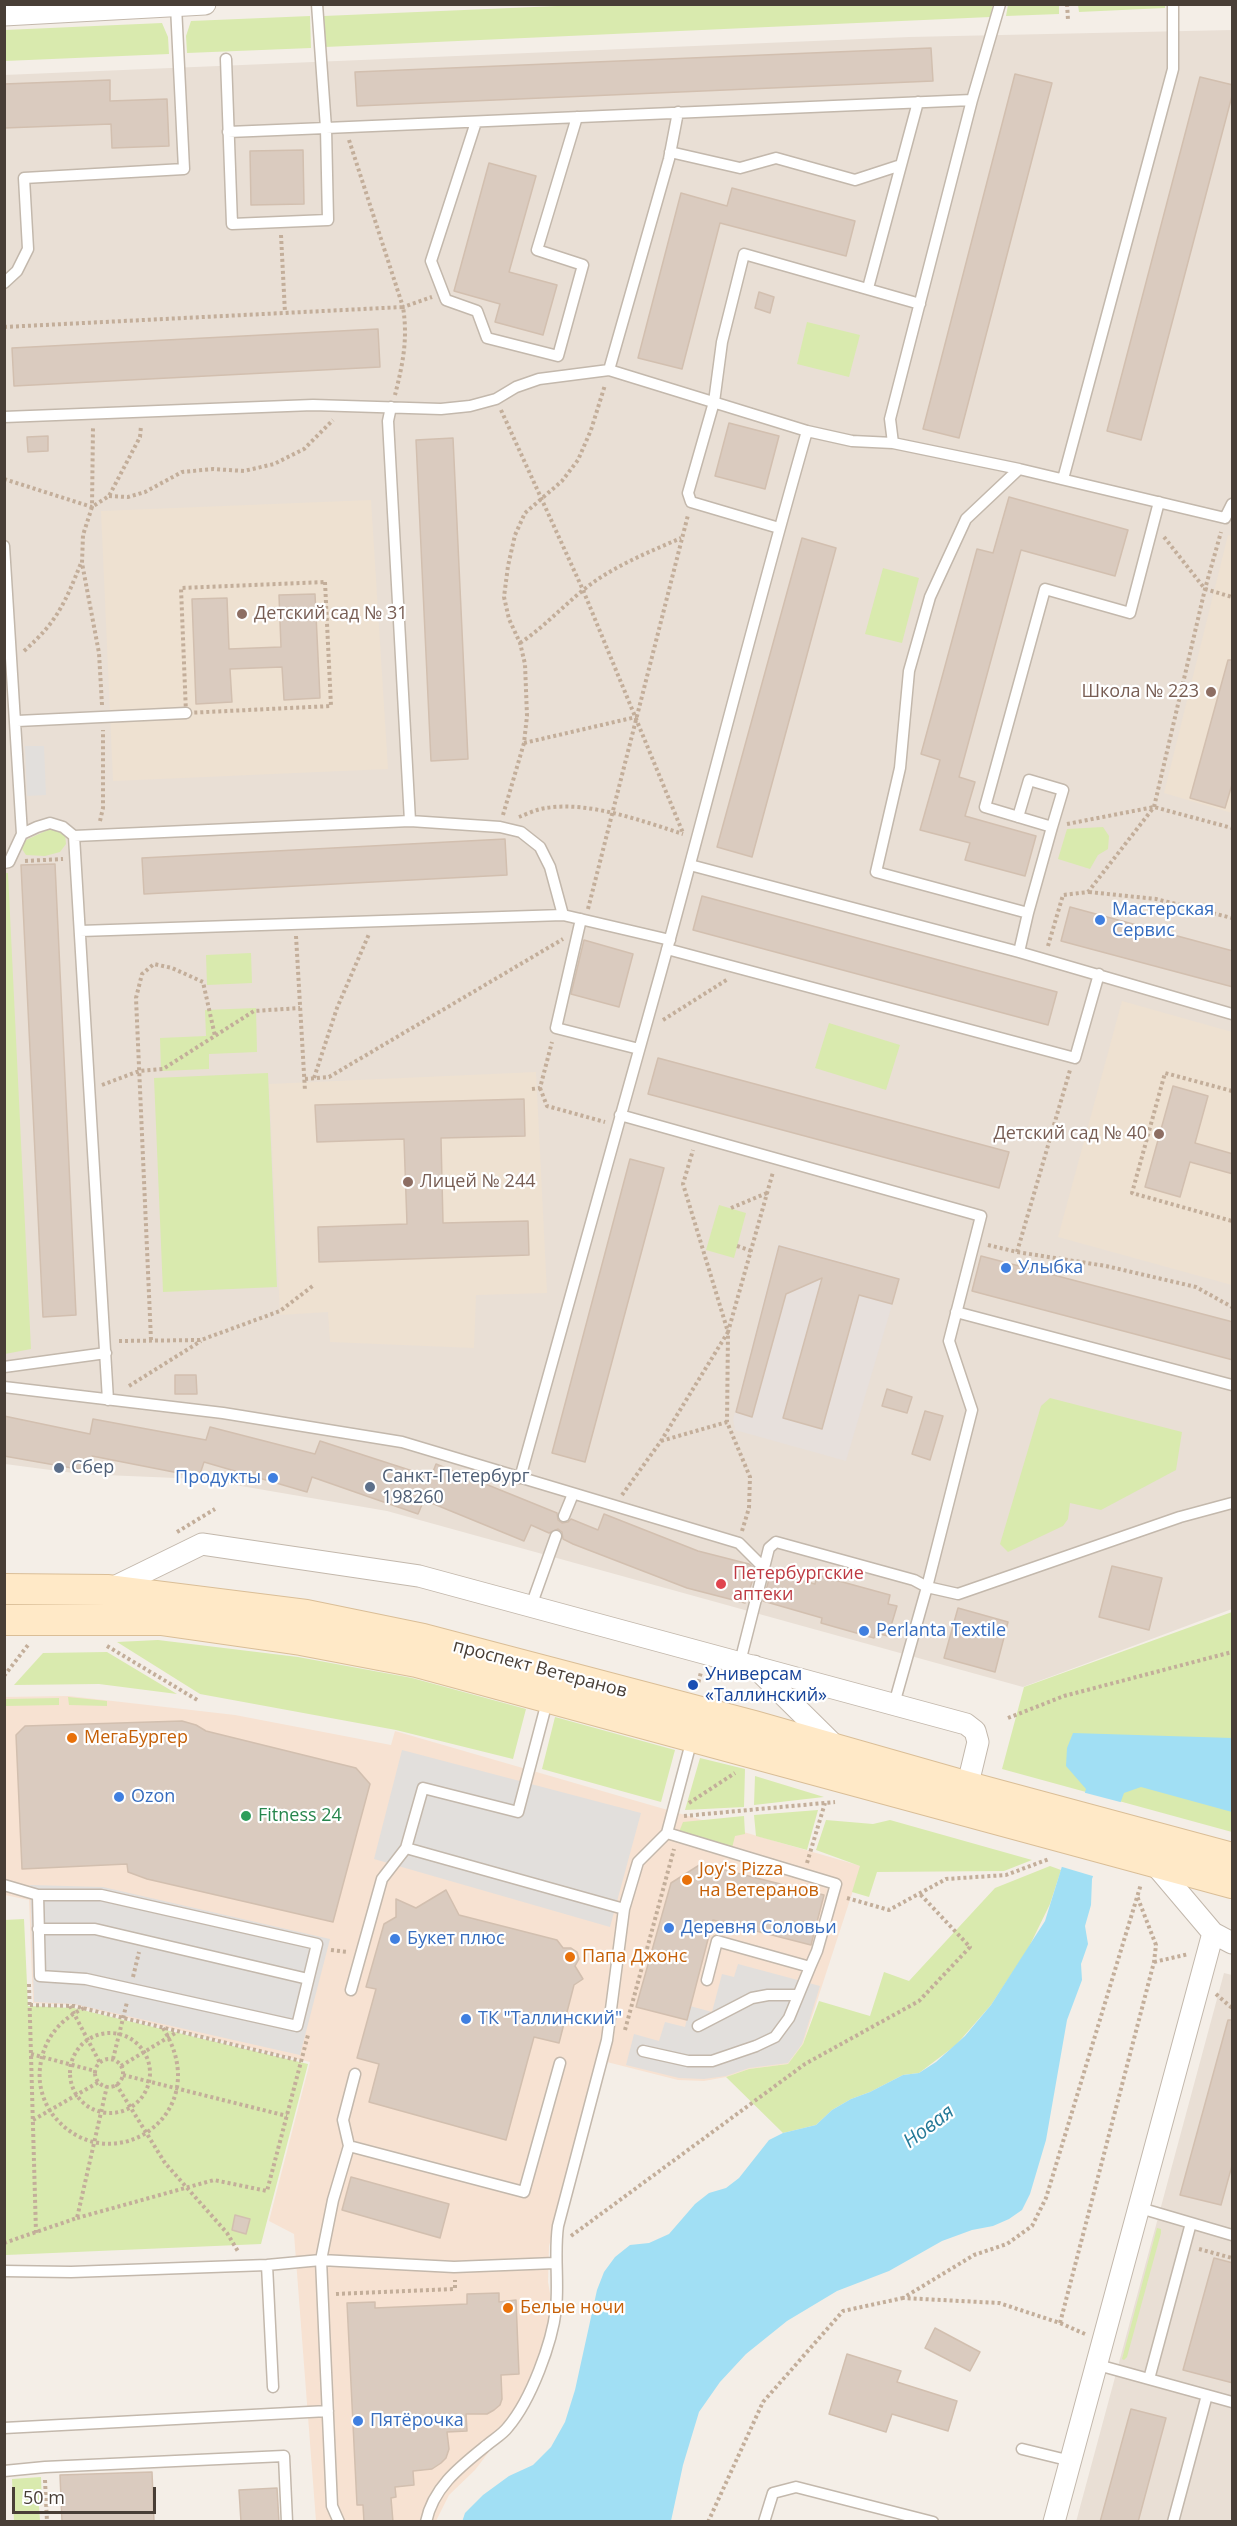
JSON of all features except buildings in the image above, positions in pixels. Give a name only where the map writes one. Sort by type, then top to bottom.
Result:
[{"type":"main road","name":"проспект Ветеранов","points":[[4,1589],[107,1590],[306,1615],[423,1639],[838,1749],[1057,1836],[1141,1858]]},
{"type":"main road","name":"проспект Ветеранов","points":[[10,1633],[161,1620],[302,1640],[417,1662],[693,1737],[965,1798]]},
{"type":"main road","points":[[1141,1858],[1233,1858]]},
{"type":"main road","points":[[1141,1858],[1233,1883]]},
{"type":"street","points":[[4,15],[205,4]]},
{"type":"street","points":[[107,1590],[202,1544],[419,1576],[966,1724],[975,1731],[978,1742],[965,1798]]},
{"type":"street","points":[[746,1664],[838,1749]]},
{"type":"street","points":[[1141,1858],[1213,1933],[1233,1943]]},
{"type":"street","points":[[1054,2522],[1213,1933]]},
{"type":"lane","points":[[226,59],[232,224],[328,220],[326,128],[317,4]]},
{"type":"lane","points":[[893,443],[890,419],[999,4]]},
{"type":"lane","points":[[1063,479],[1173,69],[1173,4]]},
{"type":"lane","points":[[4,283],[17,271],[28,249],[24,178],[184,169],[176,6]]},
{"type":"lane","points":[[228,132],[972,100]]},
{"type":"lane","points":[[868,288],[918,102]]},
{"type":"lane","points":[[609,370],[670,152],[678,112]]},
{"type":"lane","points":[[476,122],[431,261],[446,300],[477,311],[487,338],[558,356],[583,265],[537,250],[577,117]]},
{"type":"lane","points":[[670,152],[740,168],[776,158],[855,180],[901,165]]},
{"type":"lane","points":[[779,528],[691,502],[688,493],[714,402],[722,342],[744,254],[920,304]]},
{"type":"lane","points":[[4,417],[313,405],[460,407],[496,399],[516,387],[539,379],[609,370],[807,431],[852,441],[893,443],[1019,469],[1229,519],[1233,504]]},
{"type":"lane","points":[[391,407],[388,421],[410,821]]},
{"type":"lane","points":[[520,1478],[690,865],[807,431]]},
{"type":"lane","points":[[1019,469],[966,519],[930,597],[909,671],[900,768],[876,872],[1028,913]]},
{"type":"lane","points":[[1052,827],[985,807],[1045,590],[1130,614],[1159,502]]},
{"type":"lane","points":[[4,546],[22,834],[7,862]]},
{"type":"lane","points":[[16,721],[186,713]]},
{"type":"lane","points":[[1018,817],[1029,780],[1062,790],[1019,952]]},
{"type":"lane","points":[[22,834],[50,823],[63,827],[74,836],[410,821],[500,827],[520,832],[540,847],[550,867],[563,915]]},
{"type":"lane","points":[[74,836],[108,1400]]},
{"type":"lane","points":[[690,865],[1045,959],[1233,1014]]},
{"type":"lane","points":[[80,931],[295,922],[563,915],[668,944],[743,969],[1075,1058],[1099,974]]},
{"type":"lane","points":[[582,919],[556,1028],[639,1049]]},
{"type":"lane","points":[[619,1120],[776,1159],[981,1216],[949,1341],[972,1410],[927,1587],[894,1704]]},
{"type":"lane","points":[[956,1311],[1233,1385]]},
{"type":"lane","points":[[4,1368],[106,1353]]},
{"type":"lane","points":[[4,1388],[223,1413],[402,1442],[739,1543],[763,1567]]},
{"type":"lane","points":[[564,1516],[573,1494]]},
{"type":"lane","points":[[746,1664],[763,1567],[769,1548],[776,1542],[958,1594],[1180,1517],[1233,1503]]},
{"type":"lane","points":[[531,1606],[556,1536]]},
{"type":"lane","points":[[351,1990],[382,1879],[406,1848],[423,1788],[518,1812],[548,1698]]},
{"type":"lane","points":[[426,2522],[429,2505],[448,2479],[508,2428],[528,2396],[546,2348],[555,2309],[558,2226],[607,2040],[624,1909],[638,1862],[667,1833],[693,1737]]},
{"type":"lane","points":[[643,2051],[688,2061],[712,2061],[775,2037],[789,2018],[817,1951],[836,1884],[667,1833]]},
{"type":"lane","points":[[406,1848],[624,1909]]},
{"type":"lane","points":[[4,1886],[38,1895],[101,1895],[317,1944],[297,2026],[86,1979],[40,1976],[38,1895]]},
{"type":"lane","points":[[38,1929],[95,1929],[308,1979]]},
{"type":"lane","points":[[707,1980],[717,1941],[810,1967]]},
{"type":"lane","points":[[698,2026],[752,1998],[768,1995],[798,1995]]},
{"type":"lane","points":[[349,2146],[524,2192],[560,2063]]},
{"type":"lane","points":[[339,2522],[332,2506],[321,2260],[333,2200],[349,2146],[343,2120],[355,2074]]},
{"type":"lane","points":[[1140,2208],[1233,2235]]},
{"type":"lane","points":[[1149,2379],[1191,2223]]},
{"type":"lane","points":[[4,2271],[71,2272],[267,2265],[321,2260],[454,2267],[555,2263]]},
{"type":"lane","points":[[267,2265],[273,2387]]},
{"type":"lane","points":[[1098,2365],[1233,2402]]},
{"type":"lane","points":[[1173,2522],[1207,2395]]},
{"type":"lane","points":[[4,2428],[328,2411]]},
{"type":"lane","points":[[1022,2449],[1071,2461]]},
{"type":"lane","points":[[4,2471],[45,2467],[202,2465],[284,2456],[287,2522]]},
{"type":"lane","points":[[764,2522],[773,2493],[796,2487],[933,2522]]},
{"type":"path","points":[[1067,4],[1068,20]]},
{"type":"path","points":[[345,128],[403,307],[407,333],[402,368],[391,407]]},
{"type":"path","points":[[280,222],[285,313]]},
{"type":"path","points":[[4,327],[403,307],[444,294]]},
{"type":"path","points":[[500,827],[524,743],[527,716],[525,664],[520,643],[509,619],[504,597],[508,566],[525,513],[562,481],[578,460],[591,430],[609,370]]},
{"type":"path","points":[[496,399],[583,590],[684,834]]},
{"type":"path","points":[[93,507],[109,496],[140,437],[141,410]]},
{"type":"path","points":[[93,413],[93,507],[83,535],[82,563],[99,653],[103,717],[103,808],[94,835]]},
{"type":"path","points":[[109,496],[128,497],[145,492],[182,472],[213,469],[244,471],[274,464],[304,449],[336,417]]},
{"type":"path","points":[[4,479],[93,507]]},
{"type":"path","points":[[582,919],[587,913],[691,502]]},
{"type":"path","points":[[1088,892],[1154,807],[1205,589],[1229,519]]},
{"type":"path","points":[[1153,524],[1205,589],[1233,597]]},
{"type":"path","points":[[520,643],[537,632],[583,590],[626,563],[682,537]]},
{"type":"path","points":[[12,661],[49,626],[64,606],[82,563]]},
{"type":"path","points":[[325,582],[331,706],[186,713],[181,588],[325,582]]},
{"type":"path","points":[[524,743],[636,717]]},
{"type":"path","points":[[1052,827],[1154,807],[1233,828]]},
{"type":"path","points":[[500,827],[545,808],[613,813],[697,839]]},
{"type":"path","points":[[7,862],[75,858]]},
{"type":"path","points":[[1045,959],[1063,895],[1088,892],[1156,899],[1233,918]]},
{"type":"path","points":[[314,1078],[337,1008],[376,920]]},
{"type":"path","points":[[295,922],[305,1091]]},
{"type":"path","points":[[305,1079],[329,1077],[562,939]]},
{"type":"path","points":[[151,1340],[136,999],[142,974],[154,964],[172,968],[203,982],[215,1036]]},
{"type":"path","points":[[644,1032],[743,969]]},
{"type":"path","points":[[89,1090],[139,1071],[163,1069],[254,1011],[300,1008]]},
{"type":"path","points":[[556,1028],[540,1088],[547,1106],[619,1120]]},
{"type":"path","points":[[1017,1252],[1066,1078],[1075,1058]]},
{"type":"path","points":[[1233,1091],[1165,1073],[1132,1193],[1233,1221]]},
{"type":"path","points":[[532,1089],[540,1088]]},
{"type":"path","points":[[695,1140],[683,1184],[728,1332],[727,1422],[750,1477],[749,1508],[739,1543]]},
{"type":"path","points":[[614,1505],[661,1441],[728,1332],[776,1159]]},
{"type":"path","points":[[730,1208],[767,1192]]},
{"type":"path","points":[[975,1242],[1017,1252],[1106,1266],[1196,1287],[1233,1307]]},
{"type":"path","points":[[737,1246],[752,1251]]},
{"type":"path","points":[[108,1400],[201,1340],[280,1311],[314,1285]]},
{"type":"path","points":[[105,1341],[201,1340]]},
{"type":"path","points":[[661,1441],[727,1422]]},
{"type":"path","points":[[175,1533],[216,1509]]},
{"type":"path","points":[[10,1633],[28,1646],[39,1646]]},
{"type":"path","points":[[4,1676],[28,1646]]},
{"type":"path","points":[[97,1646],[109,1646],[200,1701]]},
{"type":"path","points":[[1008,1718],[1064,1696],[1233,1652]]},
{"type":"path","points":[[672,1815],[744,1767]]},
{"type":"path","points":[[672,1815],[844,1801]]},
{"type":"path","points":[[804,1874],[825,1803]]},
{"type":"path","points":[[849,1898],[889,1910],[946,1880],[1006,1875],[1057,1836]]},
{"type":"path","points":[[903,2298],[974,2255],[1007,2244],[1032,2226],[1046,2198],[1137,1896],[1141,1858]]},
{"type":"path","points":[[633,1998],[670,1864]]},
{"type":"path","points":[[567,2239],[805,2064],[920,2001],[970,1947],[920,1894]]},
{"type":"path","points":[[1060,2323],[1155,1962],[1156,1945],[1137,1896]]},
{"type":"path","points":[[133,1977],[140,1947]]},
{"type":"path","points":[[1155,1962],[1191,1954]]},
{"type":"path","points":[[1215,1994],[1233,2008]]},
{"type":"path","points":[[113,2059],[128,1997]]},
{"type":"path","points":[[4,2243],[36,2233],[77,2218],[214,2180],[267,2191],[301,2061],[84,2008],[30,2005],[36,2233]]},
{"type":"path","points":[[70,2006],[100,2063]]},
{"type":"path","points":[[84,2008],[74,2013],[53,2031],[42,2057],[40,2084],[50,2110],[69,2130],[94,2142],[121,2143],[146,2133],[166,2114],[178,2089],[178,2062],[169,2037],[163,2028]]},
{"type":"path","points":[[121,2066],[178,2031]]},
{"type":"path","points":[[119,2034],[129,2038],[144,2052],[150,2072],[149,2082],[138,2101],[130,2107],[111,2113],[101,2112],[76,2095],[72,2085],[71,2065],[74,2055],[88,2040],[98,2035],[119,2034]]},
{"type":"path","points":[[31,2054],[95,2071]]},
{"type":"path","points":[[95,2071],[100,2063],[106,2059],[113,2059],[121,2066],[123,2076]]},
{"type":"path","points":[[95,2071],[99,2082],[107,2086],[116,2084],[123,2076]]},
{"type":"path","points":[[123,2076],[287,2116]]},
{"type":"path","points":[[33,2120],[99,2082]]},
{"type":"path","points":[[116,2084],[165,2163],[226,2233],[232,2244]]},
{"type":"path","points":[[77,2218],[107,2086]]},
{"type":"path","points":[[1185,2245],[1233,2258]]},
{"type":"path","points":[[323,2294],[455,2289],[454,2267]]},
{"type":"path","points":[[708,2522],[763,2402],[843,2311],[903,2298],[999,2303],[1086,2334]]},
{"type":"path","points":[[45,2467],[47,2522]]},
{"type":"shaded area","points":[[1232,30],[1232,1609],[1023,1687],[387,1511],[200,1479],[81,1474],[5,1464],[4,75],[909,37]]},
{"type":"shaded area","name":"Детский сад № 31","points":[[371,500],[388,769],[113,781],[101,511]]},
{"type":"shaded area","name":"Школа № 223","points":[[1228,535],[1232,536],[1232,813],[1164,793]]},
{"type":"shaded area","points":[[25,746],[44,746],[46,795],[27,796]]},
{"type":"shaded area","name":"Детский сад № 40","points":[[1122,1001],[1232,1032],[1232,1285],[1058,1237]]},
{"type":"shaded area","name":"Лицей № 244","points":[[536,1072],[547,1293],[476,1295],[474,1348],[330,1342],[328,1312],[280,1315],[269,1084]]},
{"type":"shaded area","points":[[778,1244],[900,1278],[846,1461],[735,1430],[733,1420]]},
{"type":"shaded area","points":[[69,1696],[235,1715],[391,1745],[395,1731],[861,1866],[803,2044],[788,2064],[749,2069],[726,2077],[704,2081],[678,2080],[599,2060],[549,2246],[548,2282],[554,2316],[538,2375],[501,2436],[475,2470],[449,2495],[436,2521],[316,2521],[294,2234],[269,2221],[310,2062],[75,2005],[33,2003],[29,1900],[5,1895],[4,1697]]},
{"type":"shaded area","points":[[402,1750],[641,1813],[610,1927],[374,1859]]},
{"type":"shaded area","points":[[30,1885],[103,1887],[330,1939],[300,2055],[74,2004],[34,2002]]},
{"type":"shaded area","points":[[738,1964],[820,1986],[802,2044],[788,2063],[749,2068],[726,2076],[704,2079],[679,2078],[626,2065],[634,2034],[659,2041],[665,2022],[685,2027],[690,2006],[712,2012],[722,1974],[734,1977]]},
{"type":"shaded area","points":[[1224,1973],[1232,1975],[1232,2521],[1076,2522]]},
{"type":"green space","points":[[604,4],[993,5],[990,17],[325,47],[324,16]]},
{"type":"green space","points":[[1165,4],[1165,8],[1079,12],[1078,5]]},
{"type":"green space","points":[[1008,5],[1059,5],[1059,14],[1006,16]]},
{"type":"green space","points":[[310,16],[311,48],[187,53],[186,36],[191,21]]},
{"type":"green space","points":[[162,23],[168,37],[169,54],[5,61],[5,30]]},
{"type":"green space","points":[[807,322],[860,335],[849,377],[797,364]]},
{"type":"green space","points":[[883,568],[919,578],[902,643],[865,634]]},
{"type":"green space","points":[[54,827],[65,834],[66,844],[60,852],[45,856],[26,855],[22,849],[24,841]]},
{"type":"green space","points":[[1103,827],[1109,836],[1108,849],[1098,855],[1090,869],[1058,859],[1067,829]]},
{"type":"green space","points":[[5,873],[8,873],[31,1349],[5,1354]]},
{"type":"green space","points":[[251,953],[252,983],[207,985],[206,955]]},
{"type":"green space","points":[[256,1008],[257,1052],[209,1054],[209,1069],[161,1071],[160,1038],[206,1036],[205,1010]]},
{"type":"green space","points":[[829,1023],[900,1045],[886,1090],[815,1068]]},
{"type":"green space","points":[[268,1073],[277,1287],[163,1292],[154,1078]]},
{"type":"green space","points":[[719,1205],[746,1213],[734,1258],[706,1250]]},
{"type":"green space","points":[[1050,1398],[1182,1432],[1176,1470],[1101,1510],[1070,1503],[1068,1519],[1063,1526],[1008,1552],[1000,1544],[1041,1406]]},
{"type":"green space","points":[[1232,1612],[1232,1832],[1002,1769],[1024,1687]]},
{"type":"green space","points":[[158,1640],[298,1657],[412,1678],[526,1709],[513,1759],[396,1730],[200,1694],[117,1642]]},
{"type":"green space","points":[[107,1652],[177,1694],[99,1684],[14,1685],[43,1653]]},
{"type":"green space","points":[[68,1697],[107,1701],[107,1706],[69,1705]]},
{"type":"green space","points":[[59,1698],[59,1705],[6,1706],[6,1699]]},
{"type":"green space","points":[[555,1717],[675,1750],[661,1802],[542,1769]]},
{"type":"green space","points":[[700,1758],[745,1769],[744,1807],[685,1810]]},
{"type":"green space","points":[[755,1776],[824,1797],[754,1805]]},
{"type":"green space","points":[[818,1810],[807,1850],[756,1836],[754,1815]]},
{"type":"green space","points":[[744,1816],[745,1834],[735,1836],[732,1848],[679,1832],[683,1822]]},
{"type":"green space","points":[[826,1820],[873,1824],[890,1820],[1032,1860],[1004,1871],[877,1872],[869,1897],[852,1892],[860,1866],[816,1850]]},
{"type":"green space","points":[[1050,1866],[1061,1870],[1050,1904],[1028,1949],[991,2005],[956,2045],[919,2073],[903,2075],[851,2099],[832,2110],[816,2125],[783,2133],[726,2077],[749,2069],[788,2064],[803,2044],[819,2001],[870,2016],[884,1972],[909,1981],[995,1888]]},
{"type":"green space","points":[[24,1919],[28,2006],[74,2008],[308,2064],[261,2244],[6,2255],[4,1920]]},
{"type":"green space","points":[[1157,2228],[1161,2229],[1161,2233],[1127,2357],[1124,2360],[1122,2359]]},
{"type":"green space","points":[[41,2477],[40,2521],[14,2521],[12,2479]]},
{"type":"water","name":"Новая","points":[[1073,1733],[1232,1738],[1232,1812],[1141,1787],[1124,1793],[1092,1879],[1091,1905],[1085,1926],[1088,1944],[1081,1964],[1082,1980],[1067,2020],[1046,2140],[1030,2194],[1022,2210],[993,2226],[972,2230],[942,2241],[889,2271],[837,2291],[787,2321],[746,2354],[720,2382],[699,2412],[683,2465],[671,2521],[462,2522],[465,2513],[483,2495],[509,2476],[533,2465],[551,2447],[565,2422],[575,2390],[597,2290],[604,2272],[615,2257],[630,2245],[649,2243],[669,2234],[695,2204],[709,2193],[726,2188],[739,2178],[769,2140],[783,2133],[816,2125],[832,2110],[851,2099],[903,2075],[919,2073],[936,2062],[965,2036],[991,2005],[1045,1921],[1086,1789],[1066,1766],[1067,1748]]},
{"type":"pier","points":[[1082,1792],[1124,1803],[1096,1877],[1059,1866]]},
{"type":"place","name":"Детский сад № 31","points":[[242,614]]},
{"type":"place","name":"Школа № 223","points":[[1211,692]]},
{"type":"place","name":"Мастерская Сервис","points":[[1100,920]]},
{"type":"place","name":"Детский сад № 40","points":[[1159,1134]]},
{"type":"place","name":"Лицей № 244","points":[[408,1182]]},
{"type":"place","name":"Улыбка","points":[[1006,1268]]},
{"type":"place","name":"Сбер","points":[[59,1468]]},
{"type":"place","name":"Продукты","points":[[273,1478]]},
{"type":"place","name":"Санкт-Петербург 198260","points":[[370,1487]]},
{"type":"place","name":"Петербургские аптеки","points":[[721,1584]]},
{"type":"place","name":"Perlanta Textile","points":[[864,1631]]},
{"type":"place","name":"Универсам «Таллинский»","points":[[693,1685]]},
{"type":"place","name":"МегаБургер","points":[[72,1738]]},
{"type":"place","name":"Ozon","points":[[119,1797]]},
{"type":"place","name":"Fitness 24","points":[[246,1816]]},
{"type":"place","name":"Joy's Pizza на Ветеранов","points":[[687,1880]]},
{"type":"place","name":"Деревня Соловьи","points":[[669,1928]]},
{"type":"place","name":"Букет плюс","points":[[395,1939]]},
{"type":"place","name":"Папа Джонс","points":[[570,1957]]},
{"type":"place","name":"ТК \"Таллинский\"","points":[[466,2019]]},
{"type":"place","name":"Белые ночи","points":[[508,2308]]},
{"type":"place","name":"Пятёрочка","points":[[358,2421]]}]
